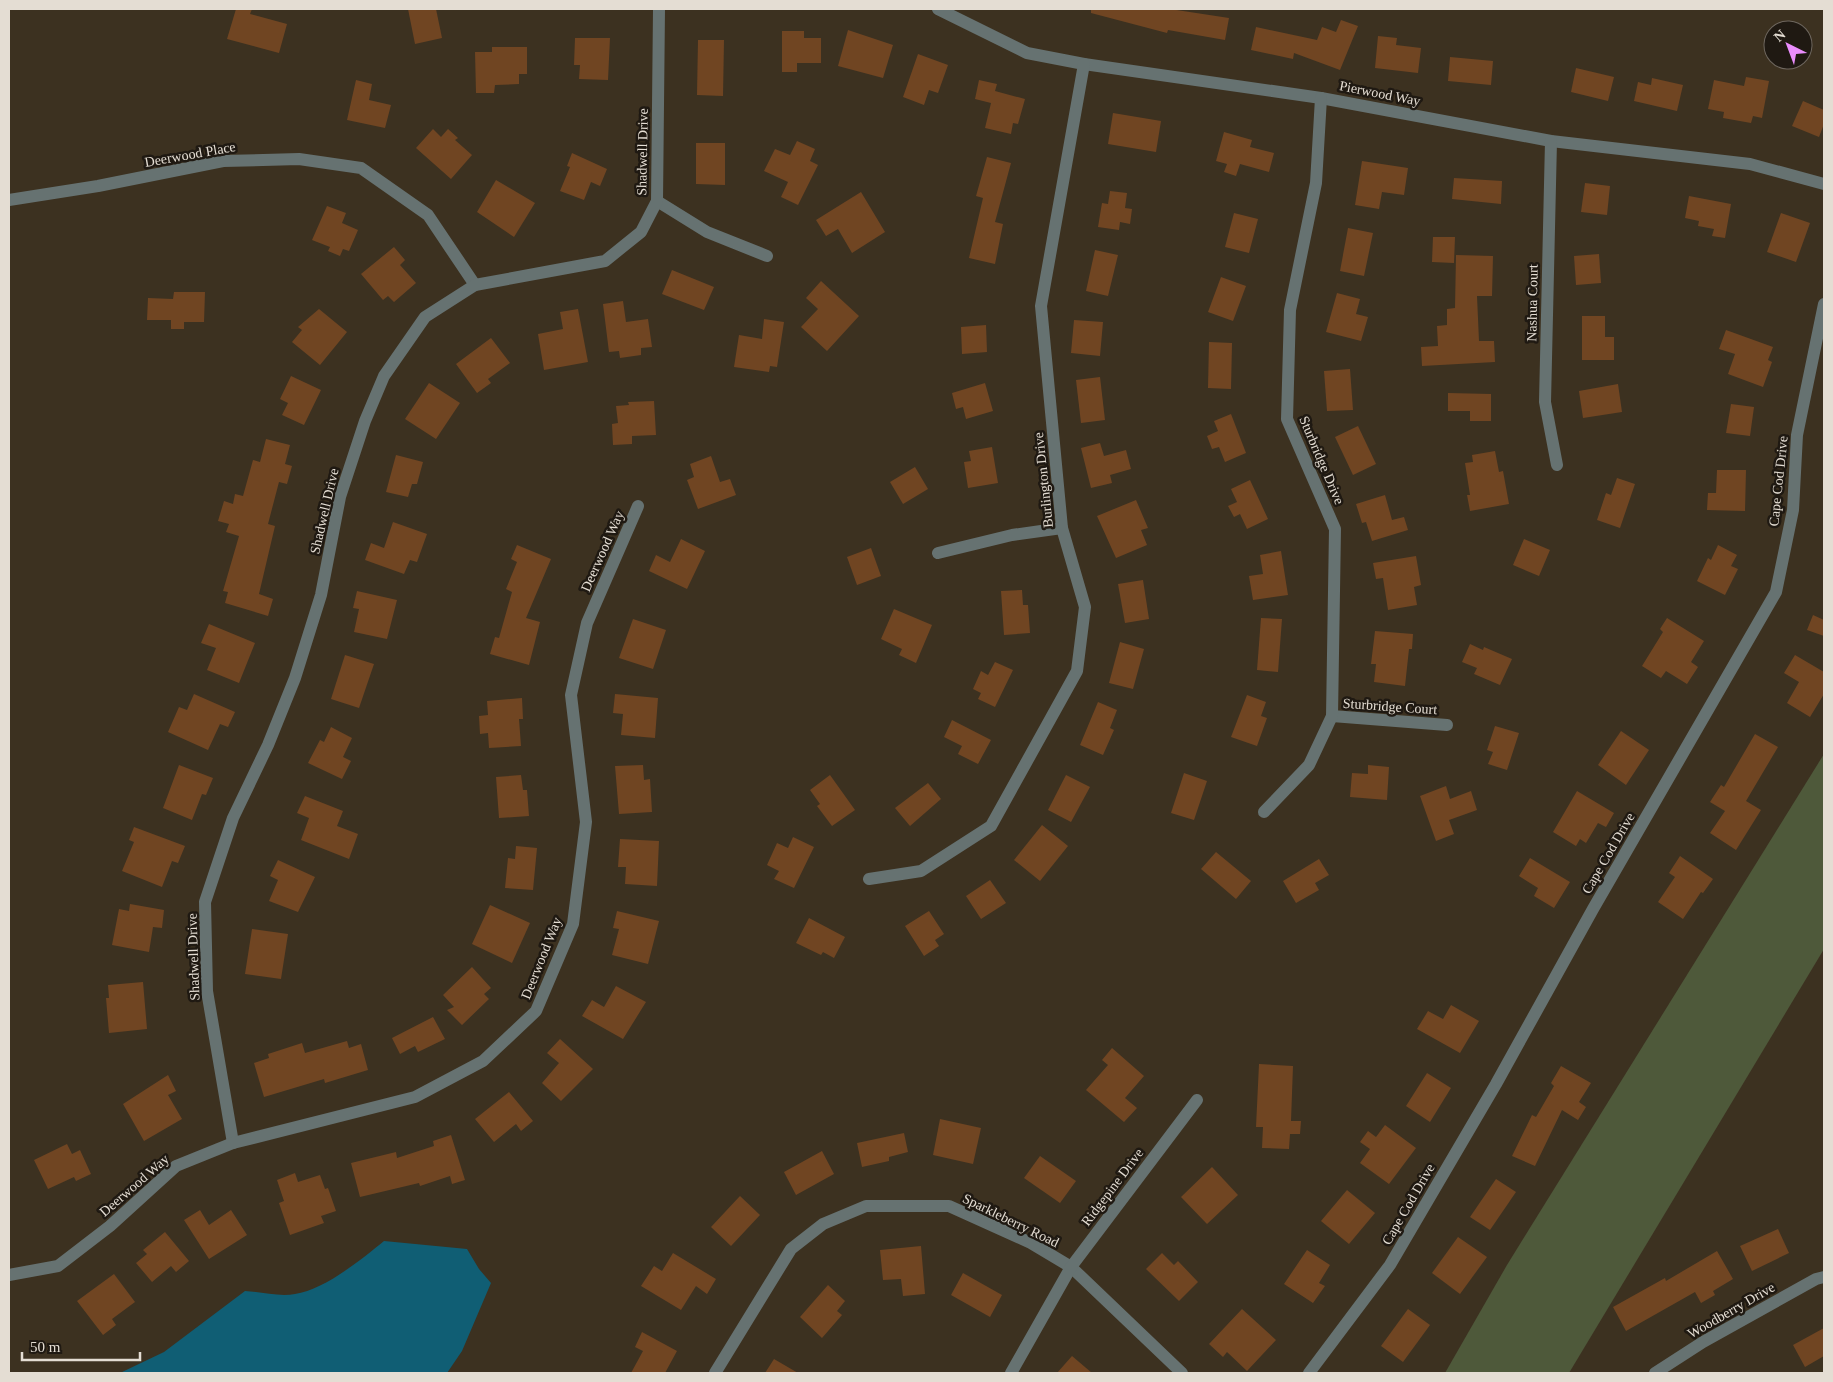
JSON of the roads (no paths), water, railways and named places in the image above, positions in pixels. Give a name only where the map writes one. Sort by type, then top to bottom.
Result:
[{"type":"street","name":"Shadwell Drive","points":[[233,1143],[207,991],[205,902],[233,818],[268,746],[295,678],[321,595],[340,497],[365,421],[384,376],[425,317],[475,284],[605,261],[641,232],[657,201],[659,9]]},
{"type":"street","name":"Pierwood Way","points":[[938,9],[1027,53],[1084,64],[1321,98],[1551,140],[1750,164],[1824,184]]},
{"type":"street","name":"Burlington Drive","points":[[870,880],[921,871],[991,826],[1077,671],[1085,607],[1062,528],[1041,306],[1084,64]]},
{"type":"street","name":"Sturbridge Drive","points":[[1264,812],[1309,765],[1332,716],[1335,528],[1287,419],[1290,310],[1316,183],[1321,98]]},
{"type":"street","name":"Nashua Court","points":[[1551,140],[1545,402],[1557,466]]},
{"type":"street","name":"Deerwood Place","points":[[9,200],[98,186],[223,161],[299,158],[361,168],[428,214],[475,284]]},
{"type":"street","points":[[657,201],[707,232],[766,256]]},
{"type":"street","name":"Cape Cod Drive","points":[[1309,1373],[1390,1265],[1496,1084],[1593,909],[1776,592],[1793,510],[1797,435],[1824,304]]},
{"type":"street","name":"Deerwood Way","points":[[9,1275],[58,1266],[110,1226],[176,1166],[233,1143],[416,1097],[484,1061],[536,1011],[574,924],[585,832],[586,822],[571,695],[586,624],[638,506]]},
{"type":"street","points":[[938,553],[1012,536],[1062,528]]},
{"type":"street","name":"Sturbridge Court","points":[[1332,716],[1447,725]]},
{"type":"street","name":"Ridgepine Drive","points":[[1011,1373],[1071,1267],[1197,1100]]},
{"type":"street","name":"Sparkleberry Road","points":[[715,1373],[791,1249],[823,1224],[866,1206],[949,1206],[1031,1243],[1071,1267],[1182,1373]]},
{"type":"street","name":"Woodberry Drive","points":[[1655,1373],[1703,1342],[1816,1279],[1824,1277]]},
{"type":"water","points":[[384,1241],[467,1249],[479,1269],[491,1283],[462,1351],[447,1373],[120,1373],[164,1352],[245,1291],[283,1295],[295,1294],[318,1287],[342,1273]]}]
